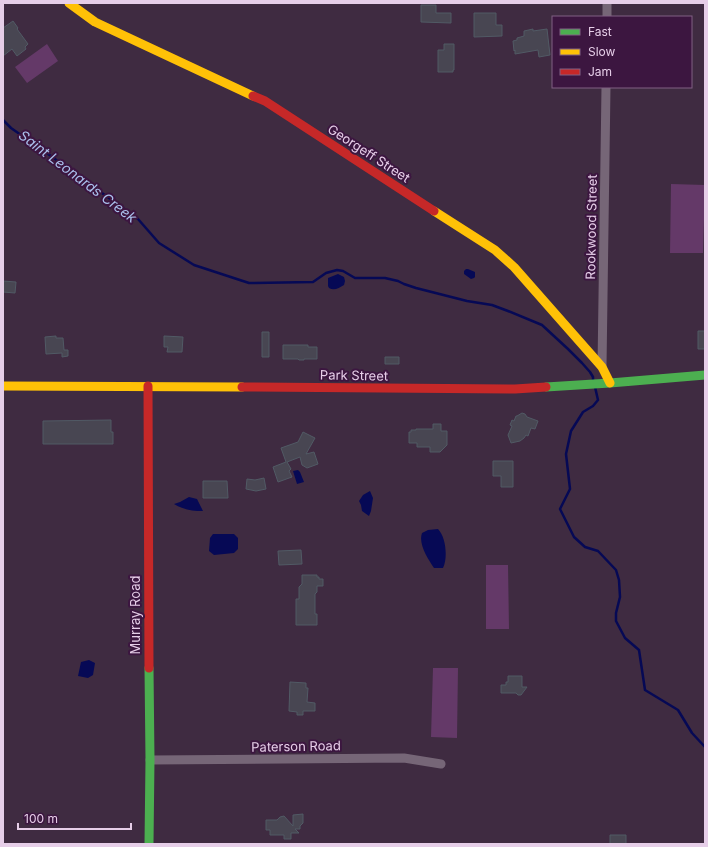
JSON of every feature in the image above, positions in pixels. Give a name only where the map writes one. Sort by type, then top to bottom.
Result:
[{"type":"street","name":"Georgeff Street","points":[[69,3],[95,22],[265,101],[495,250],[514,267],[602,367],[610,383]]},
{"type":"street","points":[[607,3],[607,16]]},
{"type":"street","name":"Rookwood Street","points":[[602,367],[606,88]]},
{"type":"street","name":"Park Street","points":[[3,386],[515,389],[705,375]]},
{"type":"street","name":"Murray Road","points":[[148,386],[149,844]]},
{"type":"street","name":"Paterson Road","points":[[150,760],[404,758],[442,764]]},
{"type":"shaded area","points":[[47,44],[58,61],[27,83],[15,67]]},
{"type":"shaded area","points":[[671,184],[705,185],[703,253],[670,253]]},
{"type":"shaded area","points":[[466,269],[475,272],[474,278],[471,279],[464,274]]},
{"type":"shaded area","points":[[338,274],[344,277],[344,285],[335,289],[329,288],[328,278]]},
{"type":"shaded area","points":[[298,470],[304,482],[297,484],[293,471]]},
{"type":"shaded area","points":[[370,491],[373,498],[369,516],[362,511],[359,501],[363,495]]},
{"type":"shaded area","points":[[189,497],[197,499],[203,511],[188,510],[174,504]]},
{"type":"shaded area","points":[[438,529],[443,537],[446,553],[443,568],[434,568],[422,547],[421,542],[422,533],[428,530]]},
{"type":"shaded area","points":[[213,534],[234,534],[238,538],[238,549],[234,553],[214,555],[209,551],[210,538]]},
{"type":"shaded area","points":[[486,565],[508,565],[509,629],[486,629]]},
{"type":"shaded area","points":[[89,660],[95,663],[93,675],[88,678],[78,676],[81,662]]},
{"type":"shaded area","points":[[433,668],[458,668],[457,738],[431,737]]},
{"type":"building","points":[[421,5],[436,5],[436,13],[451,13],[451,23],[421,22]]},
{"type":"building","points":[[474,13],[496,13],[496,25],[502,25],[502,36],[474,37]]},
{"type":"building","points":[[13,21],[28,44],[25,47],[26,49],[17,56],[12,49],[3,56],[3,28]]},
{"type":"building","points":[[533,29],[533,31],[547,29],[550,55],[539,57],[538,50],[515,54],[513,41],[524,36],[524,31]]},
{"type":"building","points":[[444,44],[454,44],[453,72],[438,72],[438,50],[444,50]]},
{"type":"building","points":[[3,281],[16,282],[15,293],[3,292]]},
{"type":"building","points":[[698,331],[705,331],[705,349],[698,349]]},
{"type":"building","points":[[262,332],[269,332],[269,357],[262,357]]},
{"type":"building","points":[[56,336],[56,338],[63,338],[64,350],[68,350],[68,356],[62,357],[62,353],[46,354],[45,337]]},
{"type":"building","points":[[164,336],[183,337],[182,352],[167,352],[168,347],[164,347]]},
{"type":"building","points":[[283,345],[308,345],[308,347],[317,347],[317,359],[283,359]]},
{"type":"building","points":[[385,357],[399,357],[399,364],[385,364]]},
{"type":"building","points":[[522,413],[527,417],[538,421],[535,429],[531,428],[528,436],[526,435],[520,441],[511,443],[508,435],[512,426],[510,425],[516,416]]},
{"type":"building","points":[[111,420],[113,444],[43,444],[43,421]]},
{"type":"building","points":[[433,424],[441,424],[441,431],[447,431],[447,445],[440,452],[430,452],[430,447],[417,447],[417,443],[409,443],[409,432],[411,432],[411,430],[433,429]]},
{"type":"building","points":[[303,432],[315,438],[306,454],[314,452],[318,464],[307,468],[302,465],[300,457],[287,462],[291,469],[289,471],[292,477],[278,482],[273,467],[286,462],[281,448],[298,442]]},
{"type":"building","points":[[493,461],[513,461],[513,487],[501,487],[501,476],[493,476]]},
{"type":"building","points":[[264,478],[266,489],[256,491],[246,489],[247,479],[255,480]]},
{"type":"building","points":[[203,481],[227,481],[228,498],[203,498]]},
{"type":"building","points":[[301,550],[302,564],[279,565],[278,551]]},
{"type":"building","points":[[302,575],[317,575],[319,579],[323,579],[323,586],[317,586],[317,592],[315,594],[315,614],[317,614],[317,625],[296,625],[296,599],[299,599],[299,587],[302,584]]},
{"type":"building","points":[[508,676],[522,676],[522,687],[527,687],[521,695],[516,693],[501,693],[501,685],[506,685],[506,682],[508,682]]},
{"type":"building","points":[[290,682],[306,683],[306,688],[308,688],[307,702],[315,703],[315,711],[303,711],[303,715],[297,715],[297,712],[289,711]]},
{"type":"building","points":[[303,814],[303,823],[300,826],[300,829],[295,829],[299,833],[291,833],[291,839],[284,839],[284,835],[270,835],[270,830],[266,830],[266,820],[277,820],[284,816],[293,826],[293,815]]},
{"type":"building","points":[[610,835],[626,835],[626,844],[610,844]]},
{"type":"waterway","name":"Saint Leonards Creek","points":[[3,120],[11,128],[138,219],[159,243],[194,265],[249,283],[313,282],[326,273],[337,270],[343,271],[355,278],[385,278],[416,288],[467,301],[492,305],[542,325],[582,363],[590,372],[593,377],[593,381]]},
{"type":"waterway","name":"Saint Leonards Creek","points":[[595,387],[598,400],[593,406],[583,412],[571,431],[566,454],[570,489],[560,509],[574,537],[585,547],[598,551],[616,570],[619,580],[620,597],[616,613],[616,621],[625,638],[639,650],[645,690],[678,710],[692,733],[705,747]]},
{"type":"traffic: fast","points":[[546,387],[705,375]]},
{"type":"traffic: fast","points":[[149,668],[149,844]]},
{"type":"traffic: slow","points":[[69,3],[95,22],[253,96]]},
{"type":"traffic: slow","points":[[434,211],[495,250],[514,267],[602,367],[610,383]]},
{"type":"traffic: slow","points":[[3,386],[242,387]]},
{"type":"traffic: jam","points":[[253,96],[265,101],[434,211]]},
{"type":"traffic: jam","points":[[148,386],[149,668]]},
{"type":"traffic: jam","points":[[242,387],[515,389],[546,387]]}]
